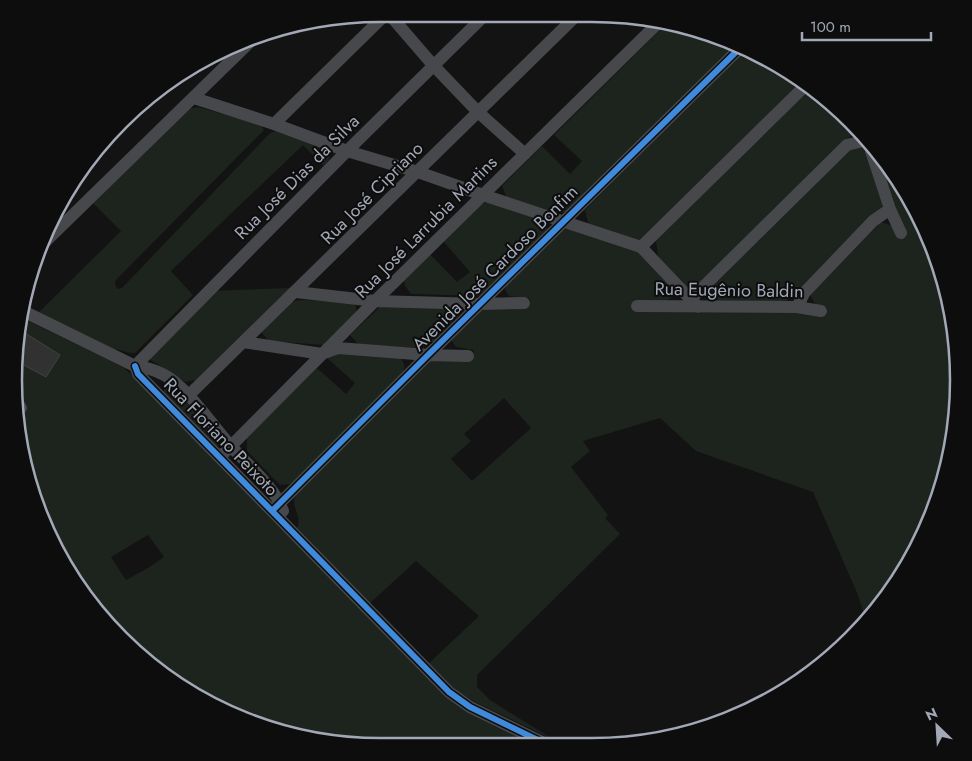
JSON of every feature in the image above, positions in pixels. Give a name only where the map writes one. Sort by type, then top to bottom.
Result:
[{"type":"street","points":[[274,124],[380,22]]},
{"type":"street","points":[[395,22],[478,112],[525,154]]},
{"type":"street","name":"Rua José Dias da Silva","points":[[135,366],[347,151],[478,22]]},
{"type":"street","name":"Rua José Cipriano","points":[[190,396],[570,22]]},
{"type":"street","name":"Rua José Larrubia Martins","points":[[220,457],[375,301],[653,28]]},
{"type":"street","points":[[54,233],[241,51]]},
{"type":"street","name":"Avenida José Cardoso Bonfim","points":[[276,507],[735,53]]},
{"type":"street","points":[[641,247],[801,90]]},
{"type":"street","points":[[194,98],[274,124],[347,151],[418,172],[641,247],[695,303],[848,145],[859,142]]},
{"type":"street","points":[[874,161],[890,209],[901,233]]},
{"type":"street","points":[[797,307],[804,292],[873,221],[890,209]]},
{"type":"street","points":[[296,292],[375,301],[480,304],[524,303]]},
{"type":"street","name":"Rua Eugênio Baldin","points":[[637,306],[695,303],[797,307],[821,311]]},
{"type":"street","name":"Rua Floriano Peixoto","points":[[29,314],[135,366],[145,366],[175,382],[190,396],[262,480],[288,527],[449,692],[470,707],[534,738]]},
{"type":"street","points":[[243,342],[322,354],[338,348],[468,356]]},
{"type":"street","name":"Rua Floriano Peixoto","points":[[135,366],[138,374],[220,457],[276,507]]},
{"type":"shaded area","points":[[661,29],[707,41],[730,51],[569,211],[560,213],[507,198],[502,186],[542,146],[570,174],[582,161],[554,135]]},
{"type":"shaded area","points":[[740,55],[771,70],[796,87],[645,238],[636,241],[589,226],[585,210]]},
{"type":"shaded area","points":[[804,93],[828,111],[852,135],[700,285],[688,288],[658,256],[656,240]]},
{"type":"shaded area","points":[[198,107],[261,125],[264,130],[116,280],[115,285],[118,289],[122,288],[270,133],[276,131],[326,148],[330,155],[329,160],[324,166],[303,145],[171,271],[193,295],[135,353],[113,349],[38,313],[121,231],[93,203],[187,109]]},
{"type":"shaded area","points":[[859,146],[865,149],[884,205],[791,298],[781,303],[720,304],[712,297],[711,288],[851,149]]},
{"type":"shaded area","points":[[886,178],[913,222],[931,265],[943,311],[949,357],[949,404],[943,450],[931,496],[902,560],[864,613],[858,595],[813,492],[696,451],[660,418],[583,441],[590,451],[571,467],[608,515],[605,518],[620,534],[477,675],[477,687],[490,700],[550,738],[475,702],[452,688],[428,664],[479,616],[416,561],[369,604],[297,528],[298,519],[294,503],[296,494],[428,361],[471,358],[473,350],[456,347],[451,340],[479,310],[528,304],[531,302],[529,298],[509,296],[505,290],[507,283],[563,230],[569,228],[637,251],[671,283],[672,297],[666,301],[824,315],[827,308],[815,304],[810,295],[881,222],[906,230]],"holes":[[[504,398],[531,428],[472,481],[451,459],[471,441],[464,434]]]},
{"type":"shaded area","points":[[490,202],[543,221],[547,225],[547,232],[487,292],[478,296],[411,294],[405,286],[404,280],[430,254],[457,282],[470,272],[443,241],[481,203]]},
{"type":"shaded area","points":[[292,288],[196,380],[185,382],[148,358],[207,291]]},
{"type":"shaded area","points":[[299,300],[350,301],[356,306],[356,312],[323,345],[269,341],[261,332],[289,303]]},
{"type":"shaded area","points":[[382,305],[453,307],[458,311],[458,317],[431,344],[420,348],[359,345],[350,335]]},
{"type":"shaded area","points":[[28,321],[124,368],[145,387],[445,695],[523,738],[357,738],[311,732],[265,720],[222,702],[201,691],[144,650],[111,617],[83,579],[59,539],[41,496],[29,450],[23,403],[23,365],[46,377],[60,355],[26,334]],"holes":[[[148,535],[164,557],[126,580],[111,557]]]},
{"type":"shaded area","points":[[337,353],[400,357],[404,364],[404,371],[291,484],[280,485],[247,451],[247,438],[317,368],[346,394],[355,383],[327,358]]},
{"type":"shaded area","points":[[167,385],[170,385],[220,439],[220,445],[214,444],[164,393]]},
{"type":"building","points":[[26,334],[60,355],[46,377],[23,365]]},
{"type":"cycle path","points":[[272,511],[735,53]]},
{"type":"cycle path","points":[[135,366],[138,374],[449,692],[470,707],[534,738]]}]
